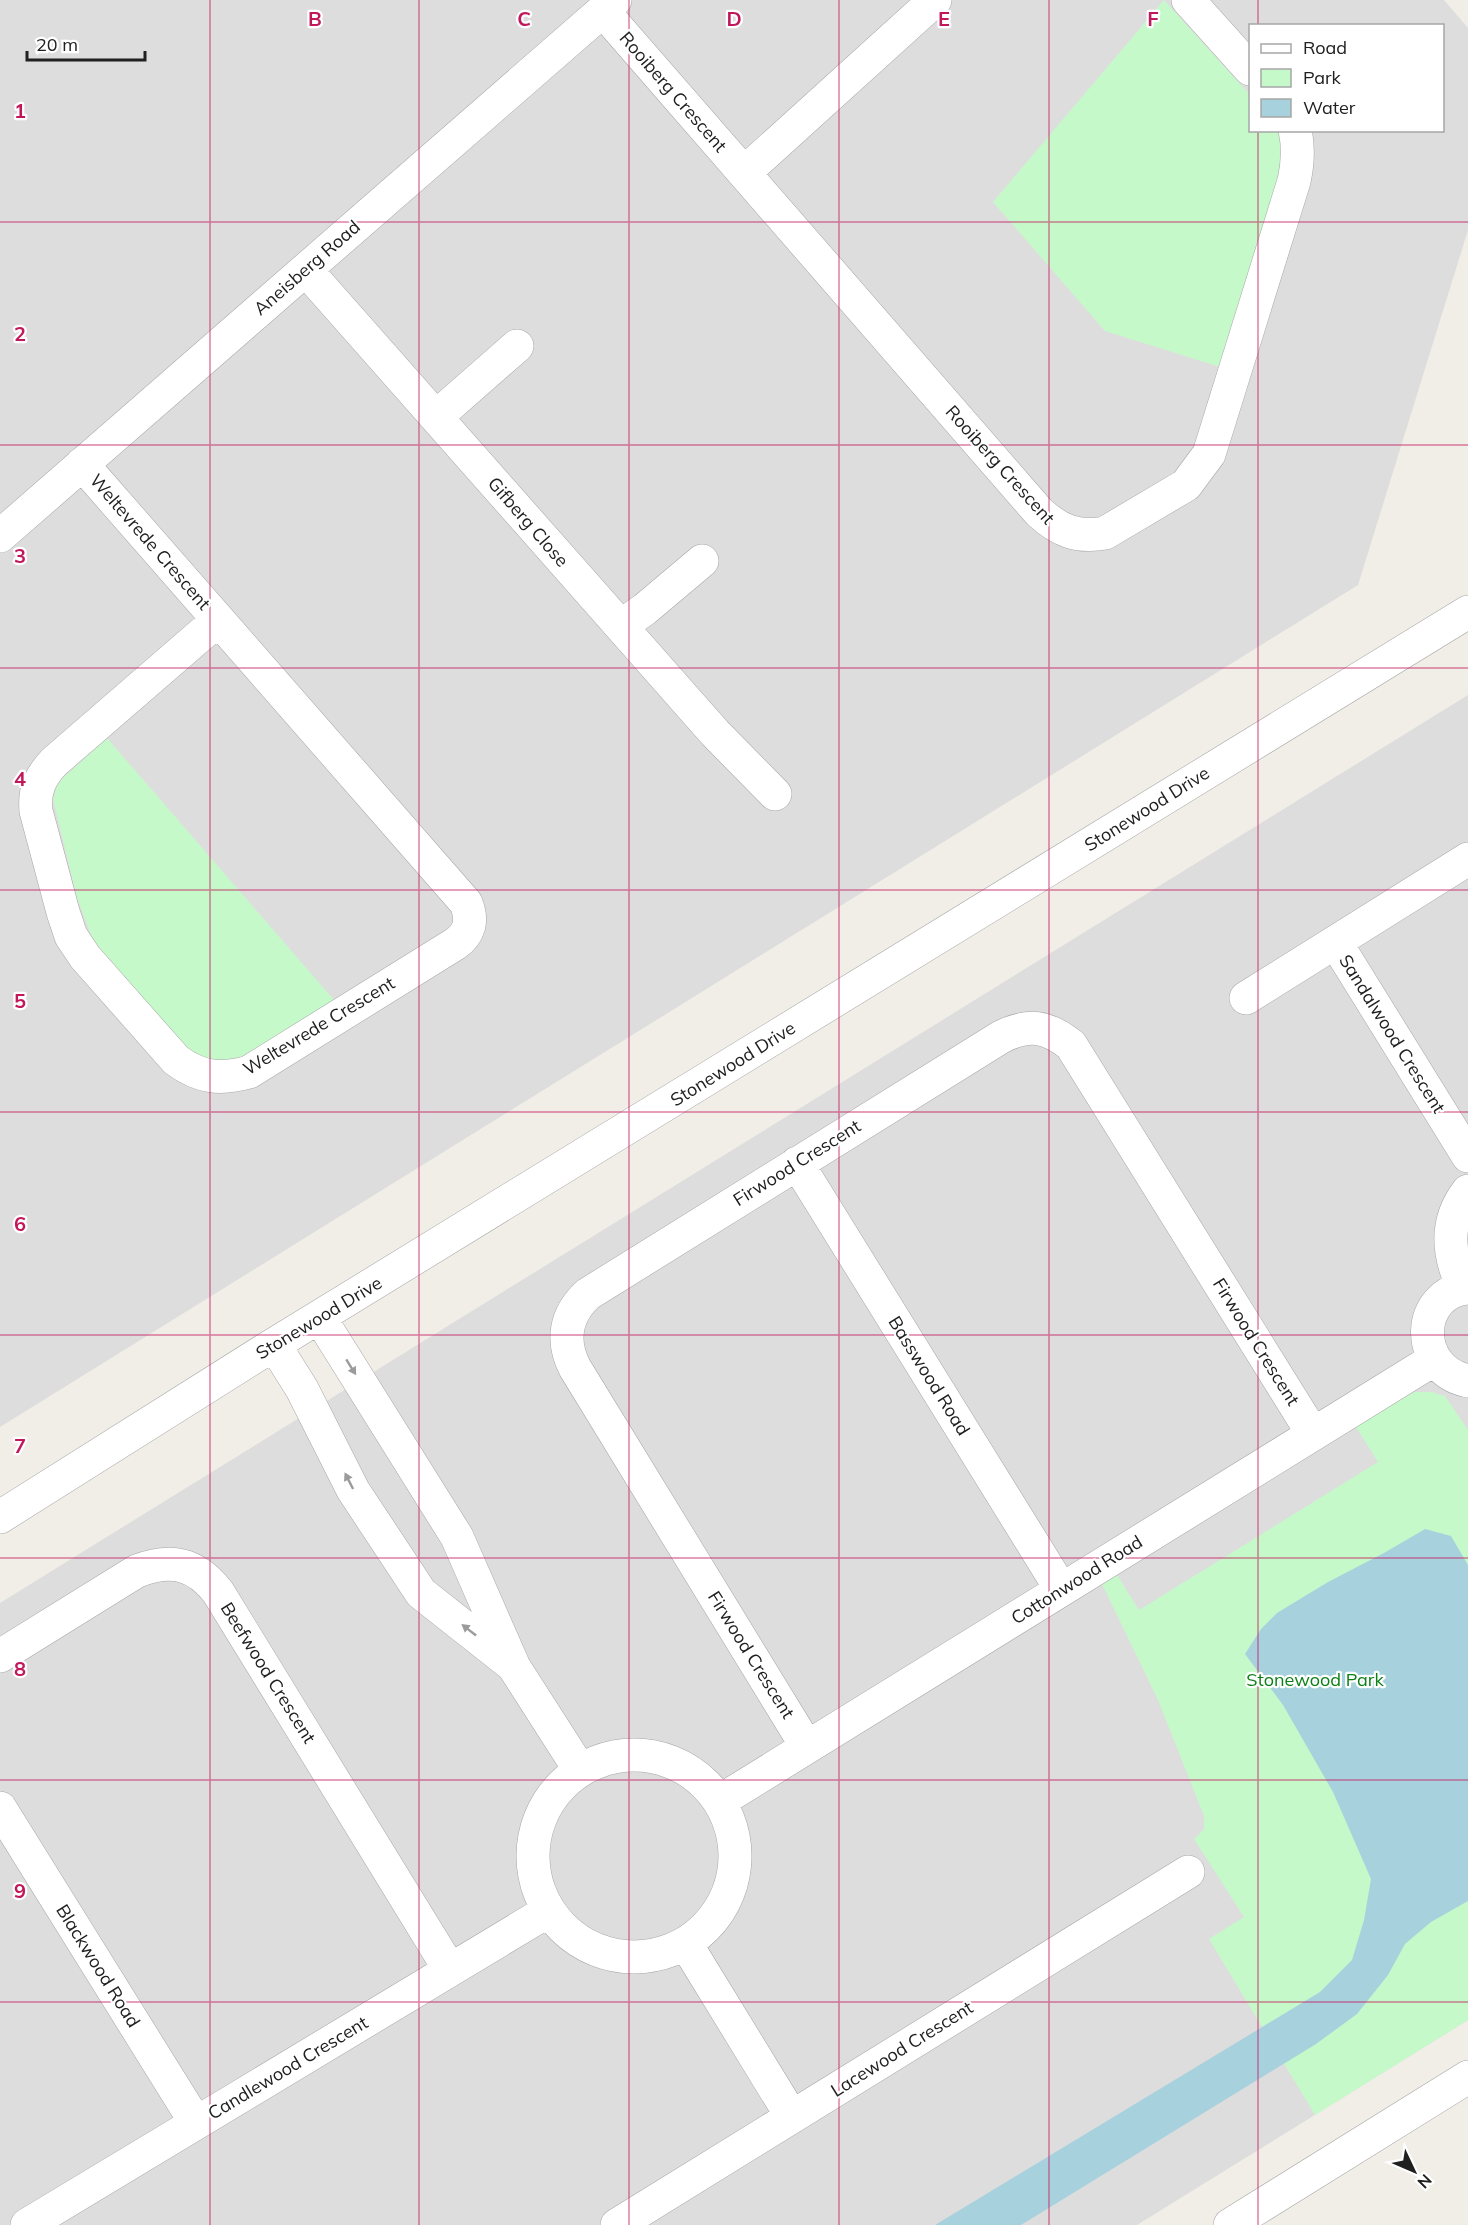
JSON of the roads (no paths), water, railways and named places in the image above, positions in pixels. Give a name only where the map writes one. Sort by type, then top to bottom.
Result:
[{"type":"street","points":[[744,173],[935,0]]},
{"type":"street","points":[[1188,0],[1249,67]]},
{"type":"street","name":"Rooiberg Crescent","points":[[609,5],[744,173],[1039,512],[1063,531],[1078,535],[1092,536],[1106,533],[1186,485],[1209,454],[1294,182],[1298,164],[1295,132]]},
{"type":"street","name":"Aneisberg Road","points":[[0,536],[609,5]]},
{"type":"street","name":"Gifberg Close","points":[[306,270],[715,733],[776,794]]},
{"type":"street","points":[[436,417],[517,346]]},
{"type":"street","name":"Weltevrede Crescent","points":[[82,464],[466,903],[470,913],[470,923],[462,939],[249,1072],[216,1078],[202,1075],[176,1060],[77,946],[64,918],[36,811],[35,799],[37,786],[43,773],[54,762],[218,620]]},
{"type":"street","points":[[621,626],[702,561]]},
{"type":"street","name":"Stonewood Drive","points":[[0,1517],[1468,612]]},
{"type":"street","name":"Sandalwood Crescent","points":[[1246,998],[1468,860]]},
{"type":"street","name":"Sandalwood Crescent","points":[[1336,943],[1468,1156]]},
{"type":"street","name":"Firwood Crescent","points":[[807,1747],[575,1368],[566,1343],[570,1316],[578,1303],[588,1294],[797,1163],[1015,1030],[1044,1029],[1059,1035],[1071,1045],[1313,1434]]},
{"type":"street","name":"Basswood Road","points":[[797,1163],[1061,1589]]},
{"type":"street","points":[[1468,1191],[1456,1212],[1451,1230],[1450,1248],[1453,1266],[1465,1288],[1446,1296],[1434,1308],[1428,1325],[1427,1343],[1433,1360],[1444,1371],[1458,1379],[1468,1381]]},
{"type":"street","points":[[320,1318],[458,1537],[514,1667],[580,1770]]},
{"type":"street","points":[[274,1346],[302,1389],[353,1490],[421,1593],[514,1667]]},
{"type":"street","name":"Cottonwood Road","points":[[720,1801],[1433,1360]]},
{"type":"street","name":"Beefwood Crescent","points":[[0,1656],[136,1571],[166,1564],[181,1565],[196,1571],[218,1592],[450,1970]]},
{"type":"street","points":[[630,1754],[657,1756],[682,1765],[703,1780],[720,1801],[732,1825],[736,1852],[734,1879],[724,1905],[707,1926],[686,1944],[662,1954],[636,1957],[610,1955],[586,1946],[565,1930],[548,1911],[537,1887],[533,1860],[534,1834],[544,1809],[559,1787],[580,1770],[604,1758],[630,1754]]},
{"type":"street","name":"Blackwood Road","points":[[0,1808],[196,2123]]},
{"type":"street","name":"Lacewood Crescent","points":[[617,2225],[1188,1872]]},
{"type":"street","name":"Candlewood Crescent","points":[[27,2225],[548,1911]]},
{"type":"street","points":[[686,1944],[792,2117]]},
{"type":"street","points":[[1230,2225],[1468,2077]]},
{"type":"water","points":[[1425,1529],[1451,1536],[1468,1565],[1468,1901],[1431,1922],[1405,1944],[1388,1975],[1357,2014],[1316,2044],[1021,2225],[935,2225],[1320,1992],[1352,1960],[1364,1920],[1371,1879],[1333,1792],[1283,1705],[1245,1654],[1261,1629],[1277,1613]]},
{"type":"park label","name":"Stonewood Park","points":[[1315,1680]]}]
